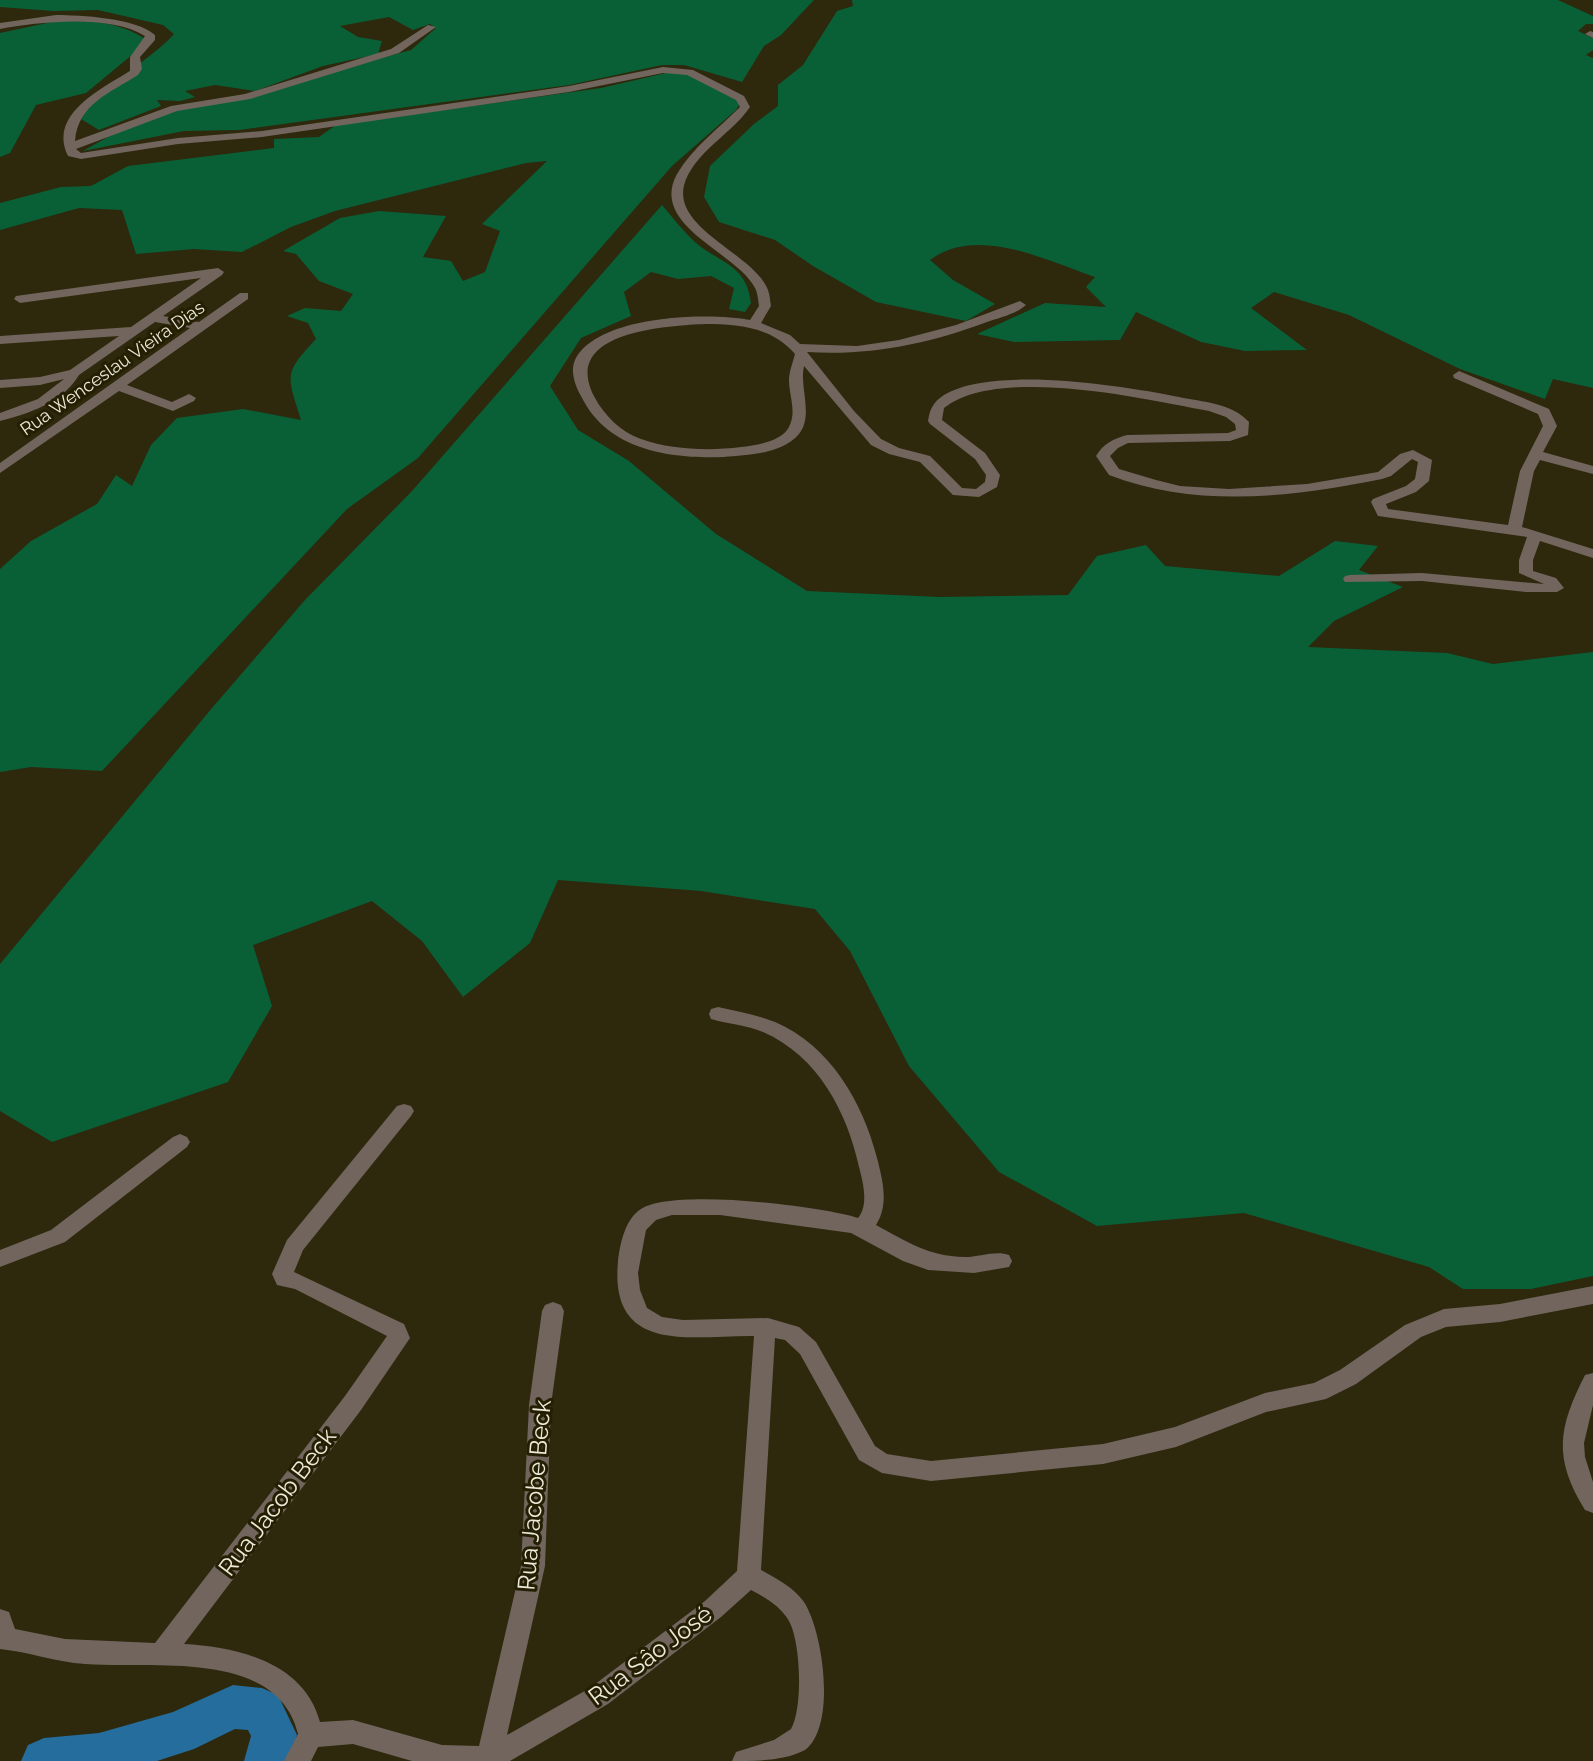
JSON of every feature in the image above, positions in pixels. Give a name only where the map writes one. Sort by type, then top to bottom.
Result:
[{"type":"street","points":[[0,26],[44,18],[76,17],[142,30],[150,35],[150,40],[135,57],[137,69],[134,73],[96,95],[79,113],[71,129],[69,147],[72,154],[93,155],[154,144],[262,134],[569,89],[663,70],[689,72],[740,97],[745,107],[689,166],[679,183],[677,193],[687,221],[743,267],[763,292],[765,301],[762,317],[754,324]]},
{"type":"street","points":[[69,147],[184,106],[252,95],[313,74],[395,51],[431,27]]},
{"type":"street","points":[[0,384],[40,382],[74,373],[218,272],[20,299]]},
{"type":"street","name":"Rua Wenceslau Vieira Dias","points":[[0,469],[244,296]]},
{"type":"street","points":[[799,351],[880,347],[967,327],[1020,305]]},
{"type":"street","points":[[153,317],[200,326]]},
{"type":"street","points":[[799,351],[795,378],[800,412],[794,431],[769,446],[734,452],[660,448],[630,441],[619,434],[592,406],[582,386],[582,360],[604,341],[623,333],[667,322],[722,321],[754,324],[783,337],[799,351],[865,432],[894,451],[925,458],[958,492],[979,494],[992,484],[993,475],[980,456],[935,421],[934,407],[939,401],[961,391],[992,386],[1081,386],[1212,408],[1231,414],[1242,422],[1243,432],[1230,437],[1128,439],[1115,443],[1108,447],[1103,456],[1115,472],[1122,475],[1177,489],[1251,492],[1382,475],[1403,458],[1413,454],[1425,460],[1422,481],[1411,489],[1378,502],[1383,513],[1535,534],[1593,554]]},
{"type":"street","points":[[0,340],[132,331]]},
{"type":"street","points":[[0,417],[40,402],[68,387],[74,373]]},
{"type":"street","points":[[1459,375],[1547,416],[1550,426],[1527,471],[1514,530]]},
{"type":"street","points":[[40,382],[40,402]]},
{"type":"street","points":[[119,386],[175,408],[189,398]]},
{"type":"street","points":[[1534,454],[1593,470]]},
{"type":"street","points":[[1350,579],[1422,577],[1526,588],[1557,588],[1554,583],[1526,573],[1525,560],[1535,534]]},
{"type":"street","points":[[718,1014],[759,1022],[785,1036],[819,1066],[847,1100],[867,1159],[874,1191],[873,1214],[862,1228]]},
{"type":"street","name":"Rua Jacob Beck","points":[[160,1655],[399,1338],[396,1330],[298,1281],[284,1279],[283,1274],[295,1246],[404,1111]]},
{"type":"street","points":[[0,1259],[58,1236],[180,1142]]},
{"type":"street","points":[[1002,1261],[982,1266],[956,1266],[925,1260],[899,1250],[862,1228],[799,1217],[700,1206],[671,1207],[652,1212],[641,1220],[634,1235],[627,1281],[630,1297],[643,1319],[657,1326],[788,1330],[804,1342],[867,1453],[882,1462],[931,1471],[1103,1454],[1176,1437],[1265,1403],[1318,1392],[1348,1377],[1413,1331],[1444,1318],[1500,1312],[1593,1295]]},
{"type":"street","name":"Rua Jacobe Beck","points":[[489,1759],[533,1566],[540,1405],[553,1311]]},
{"type":"street","points":[[745,1761],[778,1751],[801,1737],[808,1720],[810,1676],[807,1637],[800,1618],[779,1593],[749,1576],[765,1328]]},
{"type":"street","points":[[1593,1382],[1579,1410],[1572,1440],[1572,1458],[1593,1503]]},
{"type":"street","name":"Rua Sâo José","points":[[489,1759],[599,1696],[713,1609],[749,1576]]},
{"type":"street","points":[[2,1632],[48,1648],[237,1661],[261,1669],[295,1696],[303,1707],[311,1735],[298,1761]]},
{"type":"street","points":[[311,1735],[353,1732],[442,1757],[489,1759]]},
{"type":"green space","points":[[0,0],[814,0],[781,35],[764,46],[742,82],[684,65],[662,65],[569,85],[239,130],[184,131],[83,151],[115,133],[184,105],[250,98],[311,77],[411,50],[436,28],[430,24],[413,30],[389,17],[340,26],[358,37],[382,41],[378,54],[323,66],[255,91],[215,85],[185,91],[195,97],[180,101],[157,100],[161,106],[99,130],[81,119],[90,106],[112,84],[174,34],[163,25],[98,10],[53,11],[0,7]]},
{"type":"green space","points":[[852,0],[1558,0],[1593,16],[1593,24],[1586,24],[1578,31],[1593,38],[1593,50],[1586,55],[1593,58],[1593,388],[1553,379],[1545,399],[1460,369],[1349,315],[1274,292],[1251,308],[1307,350],[1245,351],[1201,342],[1136,312],[1120,340],[1014,342],[977,334],[1045,303],[1106,307],[1086,287],[1095,277],[1011,249],[969,246],[949,250],[930,260],[953,280],[995,304],[966,321],[876,302],[813,266],[775,240],[719,222],[704,197],[710,166],[754,124],[778,106],[778,85],[803,65],[837,11],[853,6]]},
{"type":"green space","points":[[66,19],[117,26],[145,39],[139,49],[86,93],[36,105],[10,153],[0,157],[0,33]]},
{"type":"green space","points":[[675,71],[686,72],[741,102],[736,110],[672,166],[418,458],[347,509],[102,771],[31,767],[0,772],[0,569],[31,541],[97,504],[116,475],[132,486],[151,445],[177,418],[243,409],[301,420],[291,376],[298,360],[316,339],[308,323],[287,316],[305,308],[341,311],[353,294],[319,281],[296,254],[283,251],[340,218],[379,211],[446,216],[423,257],[451,261],[463,281],[485,272],[500,231],[482,224],[547,161],[526,163],[335,211],[291,227],[242,252],[194,249],[136,254],[122,210],[79,208],[0,230],[0,203],[61,187],[91,186],[128,166],[274,148],[274,139],[319,137],[336,125],[601,88]]},
{"type":"green space","points":[[662,205],[695,242],[738,272],[744,280],[751,303],[745,312],[729,309],[734,288],[711,276],[678,279],[651,272],[624,292],[631,316],[581,338],[550,386],[578,430],[629,461],[716,534],[807,591],[940,597],[1068,595],[1097,556],[1146,545],[1165,566],[1279,576],[1335,541],[1378,546],[1359,570],[1403,587],[1334,621],[1308,647],[1447,653],[1493,664],[1593,652],[1593,1276],[1531,1289],[1463,1289],[1429,1267],[1244,1213],[1097,1226],[999,1172],[909,1066],[850,951],[815,909],[701,891],[558,880],[530,943],[463,997],[422,941],[372,901],[253,945],[272,1006],[228,1082],[52,1142],[0,1111],[0,964],[305,600],[412,491]]},
{"type":"waterway","points":[[44,1761],[99,1755],[178,1733],[233,1707],[262,1710],[274,1735],[267,1761]]}]
